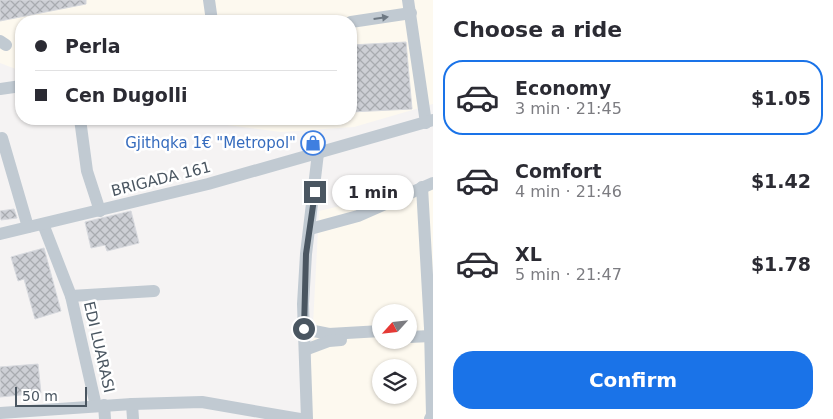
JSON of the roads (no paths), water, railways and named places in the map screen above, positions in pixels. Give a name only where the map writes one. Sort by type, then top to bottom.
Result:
[{"type":"street","points":[[209,0],[211,15]]},
{"type":"street","points":[[408,0],[429,122]]},
{"type":"street","points":[[357,21],[411,13]]},
{"type":"street","points":[[0,89],[15,87]]},
{"type":"street","name":"BRIGADA 161","points":[[0,234],[208,184],[429,122]]},
{"type":"street","name":"BRIGADA 161","points":[[81,125],[88,172],[100,211]]},
{"type":"street","points":[[2,138],[28,227]]},
{"type":"street","points":[[307,419],[304,329],[306,254],[318,153]]},
{"type":"street","points":[[310,229],[358,216],[427,185],[432,415],[430,419]]},
{"type":"street","name":"EDI LUARASI","points":[[43,224],[71,296],[105,419]]},
{"type":"street","name":"EDI LUARASI","points":[[71,296],[154,291]]},
{"type":"street","points":[[304,329],[329,334],[372,332]]},
{"type":"street","points":[[418,330],[430,332]]},
{"type":"street","points":[[418,335],[430,332]]},
{"type":"street","points":[[305,350],[329,341],[372,339]]},
{"type":"street","points":[[0,413],[100,405],[202,402],[300,419]]},
{"type":"street","points":[[132,404],[133,419]]},
{"type":"place","name":"Gjithqka 1€ \"Metropol\"","points":[[313,143]]}]
